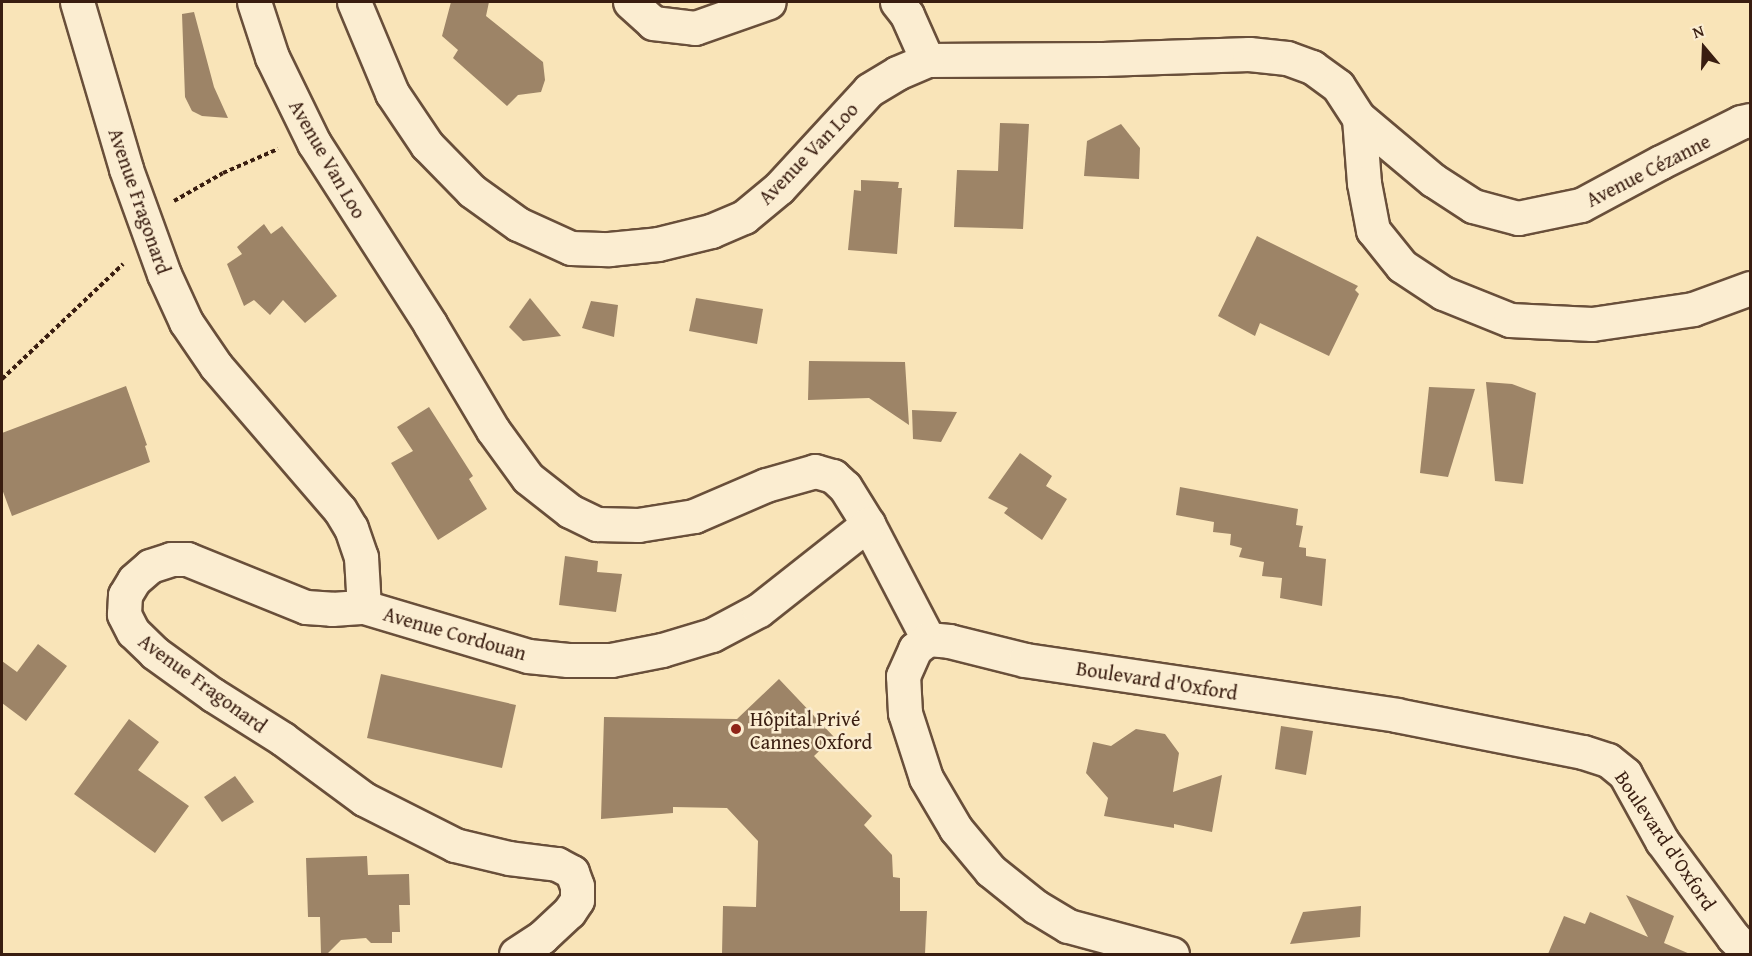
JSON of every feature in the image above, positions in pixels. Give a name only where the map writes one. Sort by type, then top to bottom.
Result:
[{"type":"street","name":"Avenue Fragonard","points":[[77,2],[126,169],[186,322],[216,366],[340,510],[361,557],[364,607],[332,609],[306,607],[187,559],[171,559],[150,566],[134,580],[125,596],[124,614],[133,632],[155,653],[213,695],[283,739],[364,800],[455,845],[509,858],[557,864],[572,872],[577,886],[577,900],[569,912],[542,937],[516,954]]},
{"type":"street","name":"Avenue Van Loo","points":[[254,2],[272,57],[310,135],[430,324],[493,430],[528,478],[570,511],[597,524],[638,525],[693,516],[766,485],[815,471],[832,476],[845,487],[868,524],[928,639]]},
{"type":"street","name":"Avenue Van Loo","points":[[354,2],[392,93],[427,145],[472,191],[518,224],[571,248],[609,249],[658,244],[711,231],[744,217],[779,188],[869,90],[897,73],[927,60],[1103,59],[1249,54],[1287,57],[1311,67],[1338,86],[1359,118]]},
{"type":"street","points":[[630,2],[653,23],[695,27],[769,2]]},
{"type":"street","points":[[897,2],[907,15],[927,60]]},
{"type":"street","points":[[1359,118],[1364,183],[1373,230],[1402,266],[1443,293],[1510,320],[1592,324],[1693,309],[1750,288]]},
{"type":"street","name":"Avenue Cézanne","points":[[1359,118],[1433,180],[1473,206],[1518,218],[1581,206],[1660,162],[1741,122],[1750,120]]},
{"type":"street","name":"Avenue Cordouan","points":[[364,607],[528,656],[568,660],[610,660],[662,650],[722,630],[759,610],[868,524]]},
{"type":"street","points":[[928,639],[915,649],[903,676],[905,713],[926,778],[956,829],[991,871],[1044,912],[1068,926],[1172,954]]},
{"type":"street","name":"Boulevard d'Oxford","points":[[928,639],[949,641],[1025,660],[1396,715],[1608,759],[1625,774],[1662,841],[1733,937],[1750,954]]},
{"type":"path","points":[[2,379],[25,359],[148,227],[223,173],[310,135]]},
{"type":"building","points":[[451,2],[489,2],[486,16],[543,62],[545,80],[541,92],[518,95],[507,106],[453,58],[458,50],[442,36]]},
{"type":"building","points":[[194,12],[214,87],[228,118],[202,116],[192,111],[185,97],[182,14]]},
{"type":"building","points":[[1000,123],[1029,124],[1023,229],[954,227],[957,170],[998,171]]},
{"type":"building","points":[[1121,124],[1140,148],[1139,179],[1084,176],[1087,141]]},
{"type":"building","points":[[861,180],[899,182],[898,188],[902,188],[897,254],[848,250],[854,190],[861,191]]},
{"type":"building","points":[[264,224],[271,234],[282,226],[337,296],[305,323],[283,300],[270,315],[254,300],[244,306],[227,264],[242,254],[237,247]]},
{"type":"building","points":[[1257,236],[1358,286],[1355,290],[1359,294],[1329,356],[1260,323],[1255,336],[1218,316]]},
{"type":"building","points":[[530,298],[561,336],[523,341],[509,327]]},
{"type":"building","points":[[696,298],[763,309],[757,344],[689,331]]},
{"type":"building","points":[[591,301],[618,305],[614,337],[582,328]]},
{"type":"building","points":[[809,361],[905,362],[909,425],[869,398],[808,400]]},
{"type":"building","points":[[1486,382],[1512,384],[1536,393],[1523,484],[1495,481]]},
{"type":"building","points":[[126,386],[147,445],[145,446],[150,462],[12,516],[2,489],[2,433]]},
{"type":"building","points":[[1429,387],[1475,389],[1448,477],[1420,473]]},
{"type":"building","points":[[429,407],[473,476],[469,479],[487,509],[438,540],[391,463],[413,451],[397,427]]},
{"type":"building","points":[[912,410],[957,412],[941,442],[913,439]]},
{"type":"building","points":[[1020,453],[1052,476],[1046,486],[1067,499],[1042,540],[1004,513],[1008,508],[988,498]]},
{"type":"building","points":[[1180,487],[1298,509],[1296,525],[1303,526],[1299,547],[1306,548],[1306,556],[1326,559],[1322,606],[1280,598],[1282,578],[1262,576],[1264,562],[1239,557],[1242,548],[1230,545],[1231,534],[1213,532],[1214,522],[1176,515]]},
{"type":"building","points":[[565,556],[598,561],[597,572],[622,574],[616,612],[559,605]]},
{"type":"building","points":[[38,644],[67,666],[26,721],[2,703],[2,661],[17,672]]},
{"type":"building","points":[[381,674],[516,705],[502,768],[367,738]]},
{"type":"building","points":[[779,679],[834,737],[814,756],[872,816],[864,825],[892,855],[893,877],[900,878],[900,911],[927,911],[925,954],[722,954],[723,906],[756,907],[758,841],[727,808],[673,807],[673,813],[601,819],[604,717],[737,719]]},
{"type":"building","points":[[129,719],[159,742],[138,770],[189,806],[155,853],[74,794]]},
{"type":"building","points":[[1281,726],[1313,731],[1306,775],[1275,769]]},
{"type":"building","points":[[1136,729],[1165,734],[1179,753],[1173,792],[1222,775],[1212,832],[1174,824],[1174,828],[1104,816],[1108,798],[1086,773],[1093,742],[1111,746]]},
{"type":"building","points":[[235,776],[254,802],[222,822],[204,797]]},
{"type":"building","points":[[367,856],[368,875],[409,874],[410,905],[399,905],[400,932],[392,932],[392,943],[371,943],[366,938],[341,940],[327,954],[321,954],[320,917],[308,917],[306,858]]},
{"type":"building","points":[[1626,895],[1674,916],[1664,943],[1690,954],[1548,954],[1564,916],[1585,924],[1590,912],[1648,937]]},
{"type":"building","points":[[1361,906],[1360,937],[1290,944],[1303,912]]},
{"type":"place","name":"Hôpital Privé Cannes Oxford","points":[[736,729]]}]
